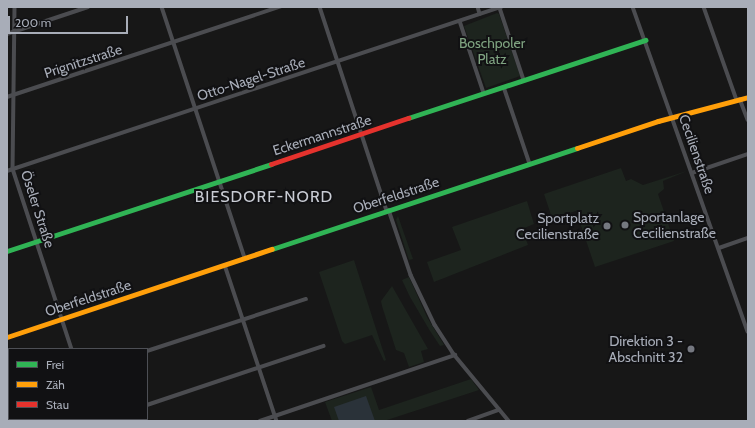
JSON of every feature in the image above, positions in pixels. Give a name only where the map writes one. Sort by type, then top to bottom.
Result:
[{"type":"street","name":"Öseler Straße","points":[[15,7],[13,169],[72,348]]},
{"type":"street","points":[[7,34],[88,7]]},
{"type":"street","points":[[162,7],[245,258]]},
{"type":"street","name":"Prignitzstraße","points":[[7,98],[279,7]]},
{"type":"street","points":[[320,7],[388,211],[418,291],[435,325],[455,355],[509,421]]},
{"type":"street","points":[[478,7],[480,14]]},
{"type":"street","points":[[501,7],[524,80]]},
{"type":"street","name":"Otto-Nagel-Straße","points":[[7,171],[501,7]]},
{"type":"street","name":"Cecilienstraße","points":[[633,7],[748,331]]},
{"type":"street","points":[[704,7],[748,120]]},
{"type":"street","points":[[460,21],[484,93]]},
{"type":"street","name":"Eckermannstraße","points":[[7,251],[645,40]]},
{"type":"street","points":[[504,87],[530,164]]},
{"type":"street","name":"Oberfeldstraße","points":[[7,337],[672,117],[748,98]]},
{"type":"street","points":[[692,173],[748,154]]},
{"type":"street","points":[[719,248],[748,238]]},
{"type":"street","points":[[225,265],[277,421]]},
{"type":"street","points":[[148,351],[306,299]]},
{"type":"street","points":[[148,405],[323,346]]},
{"type":"street","points":[[260,421],[455,355]]},
{"type":"street","points":[[468,421],[499,410]]},
{"type":"green space","name":"Boschpoler Platz","points":[[497,13],[499,14],[520,76],[486,88],[464,26]]},
{"type":"green space","name":"Sportanlage Cecilienstraße","points":[[621,168],[626,181],[631,179],[643,185],[687,171],[663,181],[664,189],[658,194],[674,241],[595,267],[576,211],[552,218],[544,194]]},
{"type":"green space","points":[[527,201],[534,224],[522,229],[528,245],[434,282],[427,262],[461,250],[452,227]]},
{"type":"green space","points":[[398,216],[413,259],[409,260],[396,220]]},
{"type":"green space","points":[[354,260],[386,360],[384,361],[372,335],[345,344],[342,341],[319,272]]},
{"type":"green space","points":[[409,277],[427,317],[444,345],[440,346],[410,297],[402,280]]},
{"type":"green space","points":[[392,286],[428,349],[421,351],[424,362],[409,367],[404,353],[396,350],[382,306],[381,301]]},
{"type":"green space","points":[[471,379],[479,390],[384,421],[332,421],[325,402],[371,387],[379,410]]},
{"type":"shaded area","points":[[366,396],[375,421],[339,421],[334,407]]},
{"type":"traffic: fast","points":[[408,118],[645,40]]},
{"type":"traffic: fast","points":[[272,249],[577,148]]},
{"type":"traffic: fast","points":[[7,251],[271,164]]},
{"type":"traffic: slow","points":[[577,148],[658,121],[748,97]]},
{"type":"traffic: slow","points":[[7,337],[272,249]]},
{"type":"traffic: jam","points":[[271,164],[408,118]]},
{"type":"place","name":"Sportanlage Cecilienstraße","points":[[625,225]]},
{"type":"place","name":"Sportplatz Cecilienstraße","points":[[607,226]]},
{"type":"place","name":"Direktion 3 - Abschnitt 32","points":[[691,349]]},
{"type":"district","name":"BIESDORF-NORD","points":[[264,197]]}]
